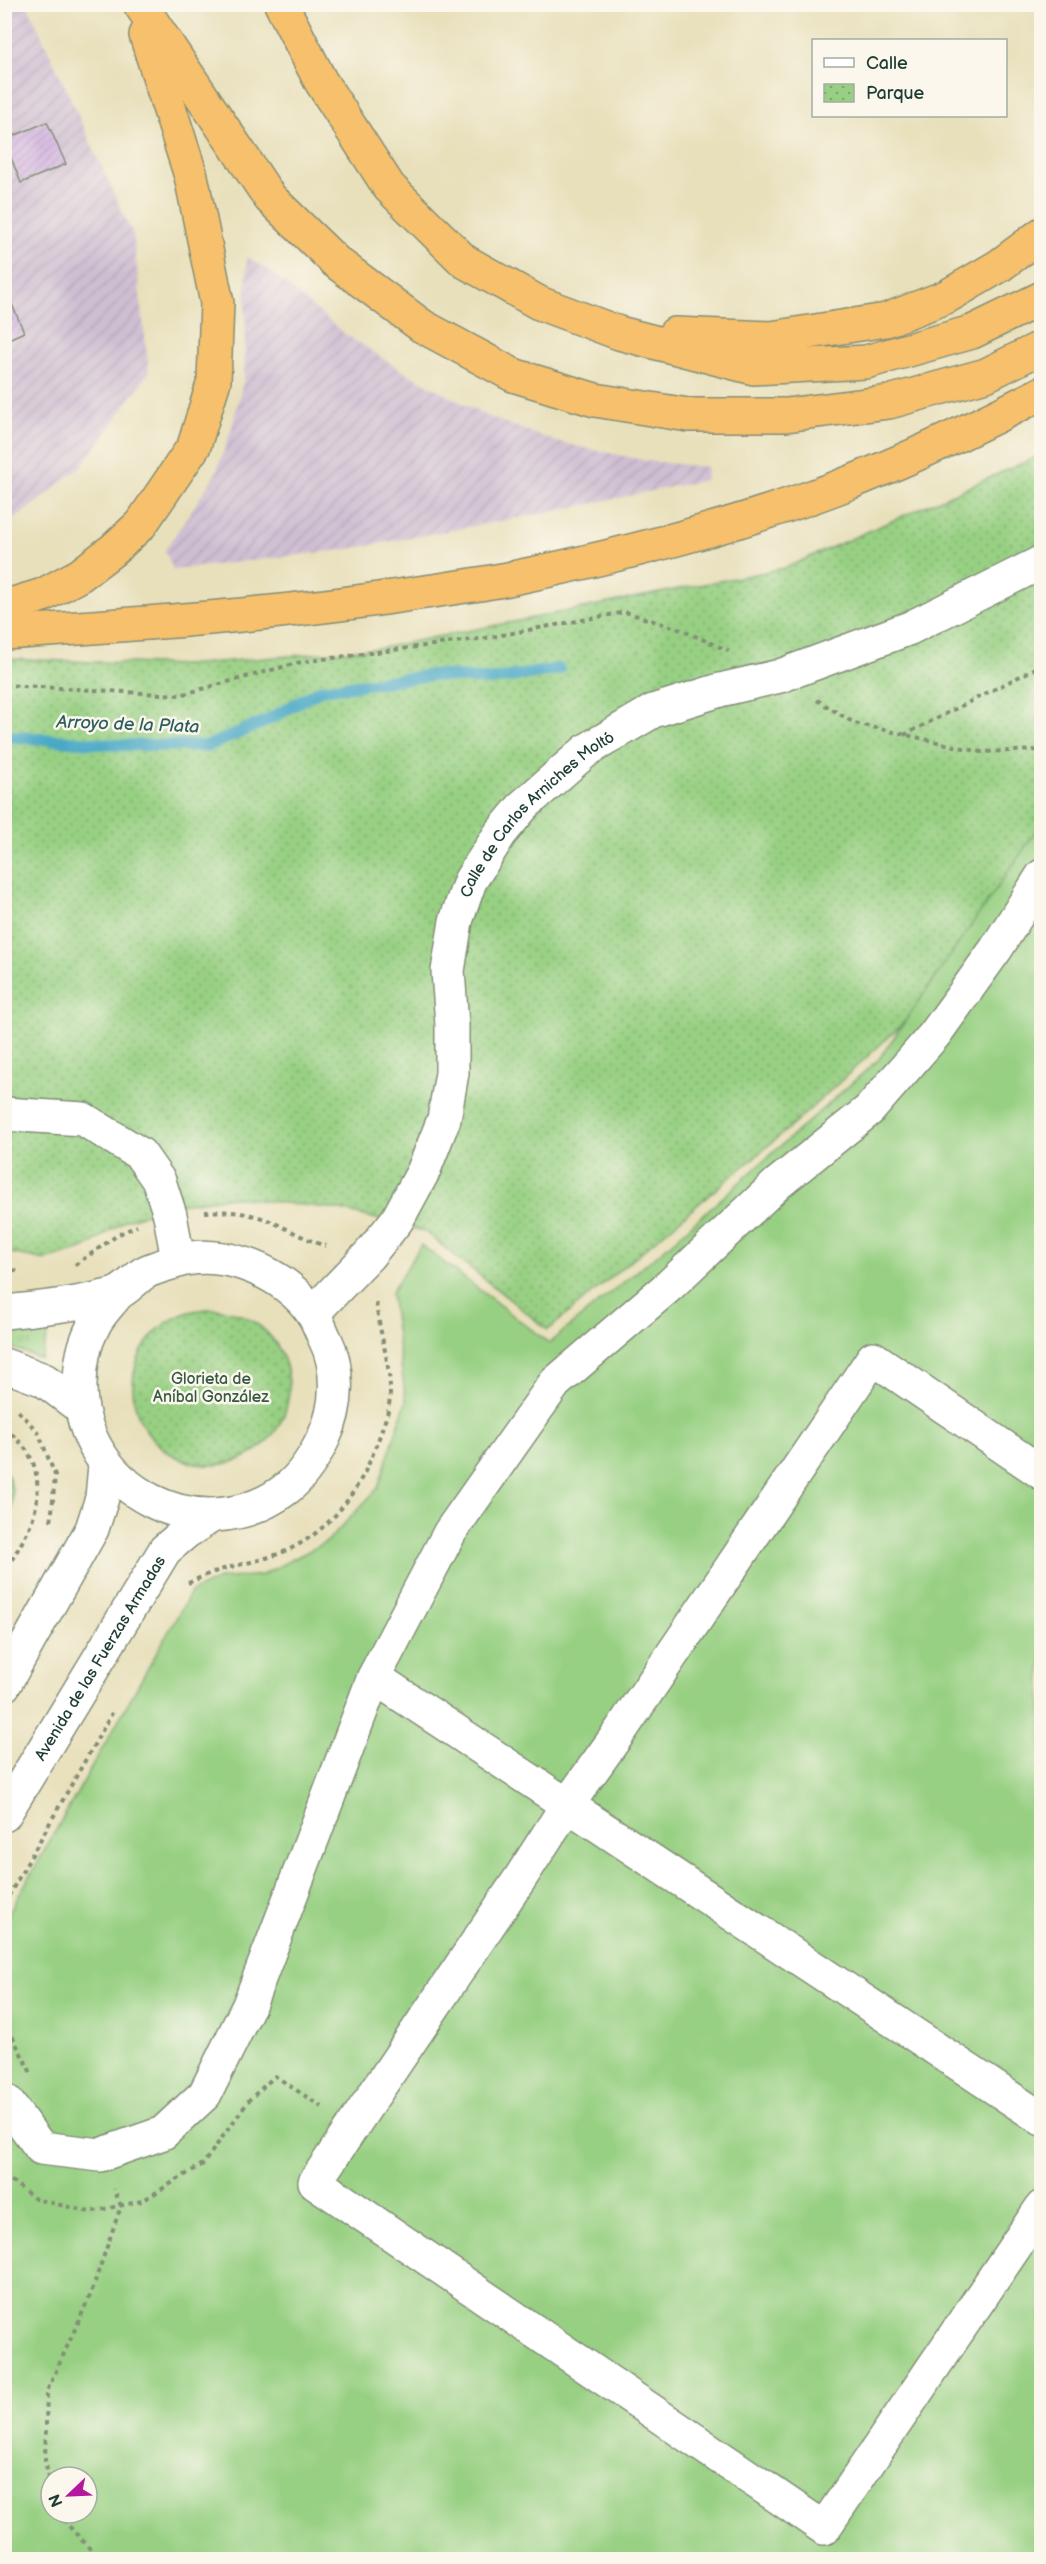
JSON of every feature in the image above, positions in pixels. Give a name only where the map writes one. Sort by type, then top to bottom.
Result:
[{"type":"highway","points":[[138,4],[270,198],[336,262],[422,326],[513,375],[595,400],[688,415],[786,416],[890,402],[986,375],[1041,347]]},
{"type":"highway","points":[[4,607],[43,595],[80,575],[114,549],[141,524],[194,446],[214,381],[217,303],[191,176],[138,4]]},
{"type":"highway","points":[[281,4],[320,80],[389,187],[464,261],[539,303],[619,333],[754,368],[866,362],[972,332],[1041,298]]},
{"type":"highway","points":[[619,333],[771,338],[886,320],[946,297],[999,266],[1041,234]]},
{"type":"highway","points":[[4,633],[176,622],[296,610],[507,579],[552,569],[718,527],[835,488],[924,451],[1041,393]]},
{"type":"street","name":"Calle de Carlos Arniches Moltó","points":[[313,1313],[369,1255],[397,1220],[423,1172],[444,1119],[452,1072],[452,1025],[448,971],[456,921],[470,881],[500,834],[524,805],[587,750],[653,711],[720,690],[780,676],[910,628],[1041,562]]},
{"type":"street","points":[[7,2102],[41,2148],[100,2155],[163,2133],[205,2094],[249,2005],[374,1677],[450,1532],[555,1383],[670,1285],[777,1184],[869,1110],[935,1034],[996,949],[1041,876]]},
{"type":"street","points":[[4,1114],[83,1119],[140,1154],[159,1181],[171,1215],[178,1260]]},
{"type":"street","points":[[216,1257],[253,1266],[286,1285],[313,1313],[330,1348],[336,1387],[330,1425],[313,1460],[286,1489],[252,1508],[213,1515],[172,1510],[135,1493],[105,1465],[89,1438],[80,1407],[80,1365],[93,1326],[118,1293],[146,1272],[178,1260],[216,1257]]},
{"type":"street","points":[[4,1312],[58,1308],[118,1293]]},
{"type":"street","points":[[1041,1473],[873,1358],[621,1730],[568,1804],[315,2182],[824,2528],[1041,2207]]},
{"type":"street","points":[[4,1365],[44,1380],[80,1407]]},
{"type":"street","points":[[4,1685],[92,1529],[102,1498],[105,1465]]},
{"type":"street","name":"Avenida de las Fuerzas Armadas","points":[[4,1815],[165,1550],[186,1532],[213,1515]]},
{"type":"street","points":[[374,1677],[1041,2119]]},
{"type":"path","points":[[4,685],[180,695],[301,662],[486,638],[625,612],[679,628],[730,652]]},
{"type":"path","points":[[904,735],[1041,665]]},
{"type":"path","points":[[780,676],[854,723],[981,752],[1041,750]]},
{"type":"path","points":[[69,1269],[119,1234],[145,1222],[171,1215],[219,1211],[268,1220],[314,1243],[339,1250],[355,1240],[383,1269],[375,1294],[378,1325],[387,1358],[389,1405],[374,1454],[359,1486],[331,1522],[292,1548],[253,1563],[216,1571],[183,1586]]},
{"type":"path","points":[[4,1268],[24,1272]]},
{"type":"path","points":[[13,1408],[22,1413],[38,1432],[56,1475],[51,1524],[46,1534]]},
{"type":"path","points":[[4,1430],[21,1442],[32,1460],[39,1487],[37,1507],[29,1530],[4,1573]]},
{"type":"path","points":[[4,1904],[113,1710]]},
{"type":"path","points":[[4,2020],[36,2082],[7,2102]]},
{"type":"path","points":[[46,2465],[47,2391],[90,2296],[121,2206],[100,2155]]},
{"type":"path","points":[[68,2525],[100,2559]]},
{"type":"shaded area","points":[[27,4],[133,235],[149,372],[81,467],[5,527],[4,5]]},
{"type":"shaded area","points":[[247,257],[272,273],[345,334],[401,370],[484,415],[557,442],[647,461],[707,467],[705,480],[555,511],[349,549],[173,570],[165,550],[215,475],[231,431],[244,378]]},
{"type":"green space","points":[[1041,455],[1041,823],[946,984],[794,1124],[548,1330],[424,1231],[337,1209],[233,1197],[178,1204],[126,1220],[85,1248],[46,1260],[5,1252],[5,659],[185,665],[381,648],[785,568]]},
{"type":"green space","points":[[1041,824],[1041,2559],[5,2560],[5,1920],[191,1592],[219,1579],[262,1575],[328,1541],[378,1488],[406,1401],[391,1293],[421,1245],[549,1343],[662,1251],[879,1059]]},
{"type":"green space","name":"Glorieta de Aníbal González","points":[[211,1309],[226,1310],[241,1315],[266,1332],[283,1357],[288,1372],[288,1402],[283,1417],[266,1442],[241,1459],[226,1464],[211,1465],[196,1464],[181,1459],[156,1442],[139,1417],[134,1402],[133,1387],[134,1372],[139,1357],[156,1332],[181,1315],[196,1310]]},
{"type":"green space","points":[[49,1328],[41,1359],[5,1345],[5,1334]]},
{"type":"green space","points":[[5,1471],[11,1484],[12,1499],[5,1527]]},
{"type":"building","points":[[47,122],[66,164],[21,183],[4,140]]},
{"type":"building","points":[[4,286],[24,332],[4,341]]},
{"type":"waterway","name":"Arroyo de la Plata","points":[[4,736],[119,745],[208,746],[266,721],[320,690],[433,675],[490,680],[559,669]]}]
